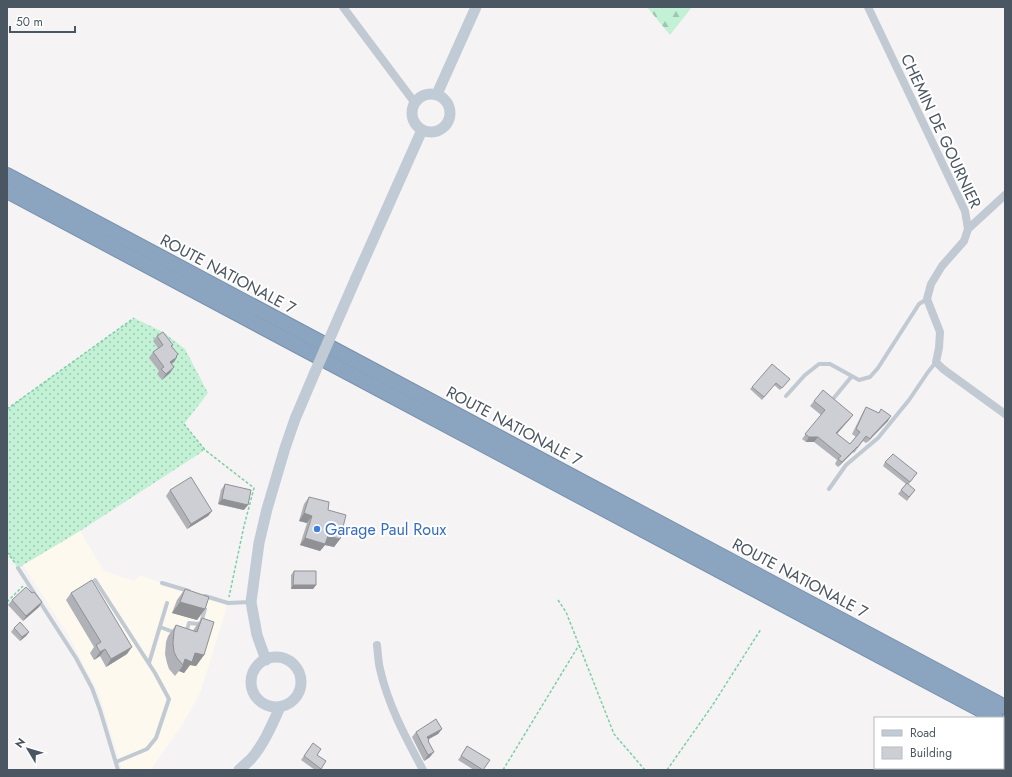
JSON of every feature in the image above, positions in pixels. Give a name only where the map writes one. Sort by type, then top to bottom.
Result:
[{"type":"highway","name":"ROUTE NATIONALE 7","points":[[7,175],[1005,706]]},
{"type":"highway","name":"ROUTE NATIONALE 7","points":[[7,191],[994,717]]},
{"type":"main road","points":[[437,94],[476,7]]},
{"type":"main road","points":[[437,94],[443,97],[447,102],[451,114],[446,126],[434,132],[428,132],[417,126],[412,114],[413,108],[419,98],[424,95],[437,94]]},
{"type":"main road","points":[[266,660],[257,635],[251,602],[259,543],[276,478],[295,419],[422,130]]},
{"type":"main road","points":[[282,658],[295,666],[300,673],[300,689],[296,697],[284,706],[267,706],[255,695],[252,688],[254,672],[259,665],[266,660],[282,658]]},
{"type":"main road","points":[[239,770],[251,759],[261,744],[280,707]]},
{"type":"street","points":[[343,7],[415,103]]},
{"type":"street","name":"CHEMIN DE GOURNIER","points":[[868,7],[965,211],[968,229],[964,241],[942,266],[931,284],[927,299]]},
{"type":"street","points":[[968,229],[1005,195]]},
{"type":"street","points":[[927,299],[940,332],[936,362],[943,369],[1005,414]]},
{"type":"street","points":[[377,645],[380,669],[387,692],[408,743],[423,770]]},
{"type":"lane","points":[[786,396],[805,375],[819,364],[830,364],[859,380],[870,377],[878,368],[919,304],[927,299]]},
{"type":"lane","points":[[830,489],[846,465],[878,438],[936,362]]},
{"type":"lane","points":[[833,399],[852,376]]},
{"type":"lane","points":[[18,568],[76,658],[92,688],[118,770]]},
{"type":"lane","points":[[95,580],[169,699],[156,738],[147,749],[116,762]]},
{"type":"lane","points":[[162,583],[192,592]]},
{"type":"lane","points":[[199,594],[228,603],[251,602]]},
{"type":"lane","points":[[148,663],[167,603]]},
{"type":"lane","points":[[184,636],[189,623],[201,623],[205,608]]},
{"type":"lane","points":[[202,620],[209,622]]},
{"type":"lane","points":[[160,627],[178,634]]},
{"type":"path","points":[[7,409],[134,318]]},
{"type":"path","points":[[184,424],[205,450],[254,488],[244,526],[228,603]]},
{"type":"path","points":[[7,552],[18,568]]},
{"type":"path","points":[[7,602],[27,582]]},
{"type":"path","points":[[558,600],[566,612],[614,734],[645,770]]},
{"type":"path","points":[[667,770],[712,706],[761,630]]},
{"type":"path","points":[[503,770],[579,645]]},
{"type":"shaded area","points":[[80,531],[104,571],[134,581],[140,575],[228,603],[201,691],[183,724],[151,770],[122,770],[99,694],[68,635],[23,565]]},
{"type":"green space","points":[[647,7],[692,7],[670,35]]},
{"type":"green space","points":[[134,318],[163,332],[185,349],[208,393],[184,424],[205,450],[80,531],[18,568],[7,552],[7,409]]},
{"type":"building","points":[[163,332],[173,345],[171,346],[178,354],[176,356],[177,357],[170,362],[174,367],[166,374],[161,369],[164,367],[153,352],[163,345],[157,336]]},
{"type":"building","points":[[772,364],[790,379],[782,388],[776,383],[764,397],[752,387]]},
{"type":"building","points":[[823,390],[853,415],[836,433],[850,444],[860,432],[856,429],[866,407],[879,413],[881,409],[891,416],[870,439],[866,436],[857,448],[842,462],[838,459],[841,456],[818,437],[809,437],[805,434],[825,410],[814,401]]},
{"type":"building","points":[[893,454],[917,473],[910,482],[885,462]]},
{"type":"building","points":[[191,477],[212,511],[191,524],[170,490]]},
{"type":"building","points":[[907,483],[915,490],[909,497],[901,490]]},
{"type":"building","points":[[225,484],[251,490],[248,505],[222,499]]},
{"type":"building","points":[[309,497],[329,502],[328,510],[346,515],[340,539],[328,536],[325,544],[305,538],[312,516],[304,513]]},
{"type":"building","points":[[294,571],[316,571],[316,585],[293,585]]},
{"type":"building","points":[[92,580],[132,647],[111,659],[105,649],[100,652],[96,645],[101,642],[71,593]]},
{"type":"building","points":[[26,587],[32,593],[34,592],[42,602],[26,616],[12,600]]},
{"type":"building","points":[[185,589],[209,597],[205,609],[180,602]]},
{"type":"building","points":[[202,618],[214,622],[204,655],[195,653],[192,662],[185,659],[183,665],[174,652],[173,643],[176,625],[197,632]]},
{"type":"building","points":[[20,622],[29,632],[22,637],[14,628]]},
{"type":"building","points":[[436,719],[442,729],[427,737],[434,752],[428,755],[416,732]]},
{"type":"building","points":[[313,743],[321,749],[317,755],[326,761],[321,769],[304,756]]},
{"type":"building","points":[[467,746],[490,760],[483,770],[461,756]]},
{"type":"place","name":"Garage Paul Roux","points":[[317,529]]}]
